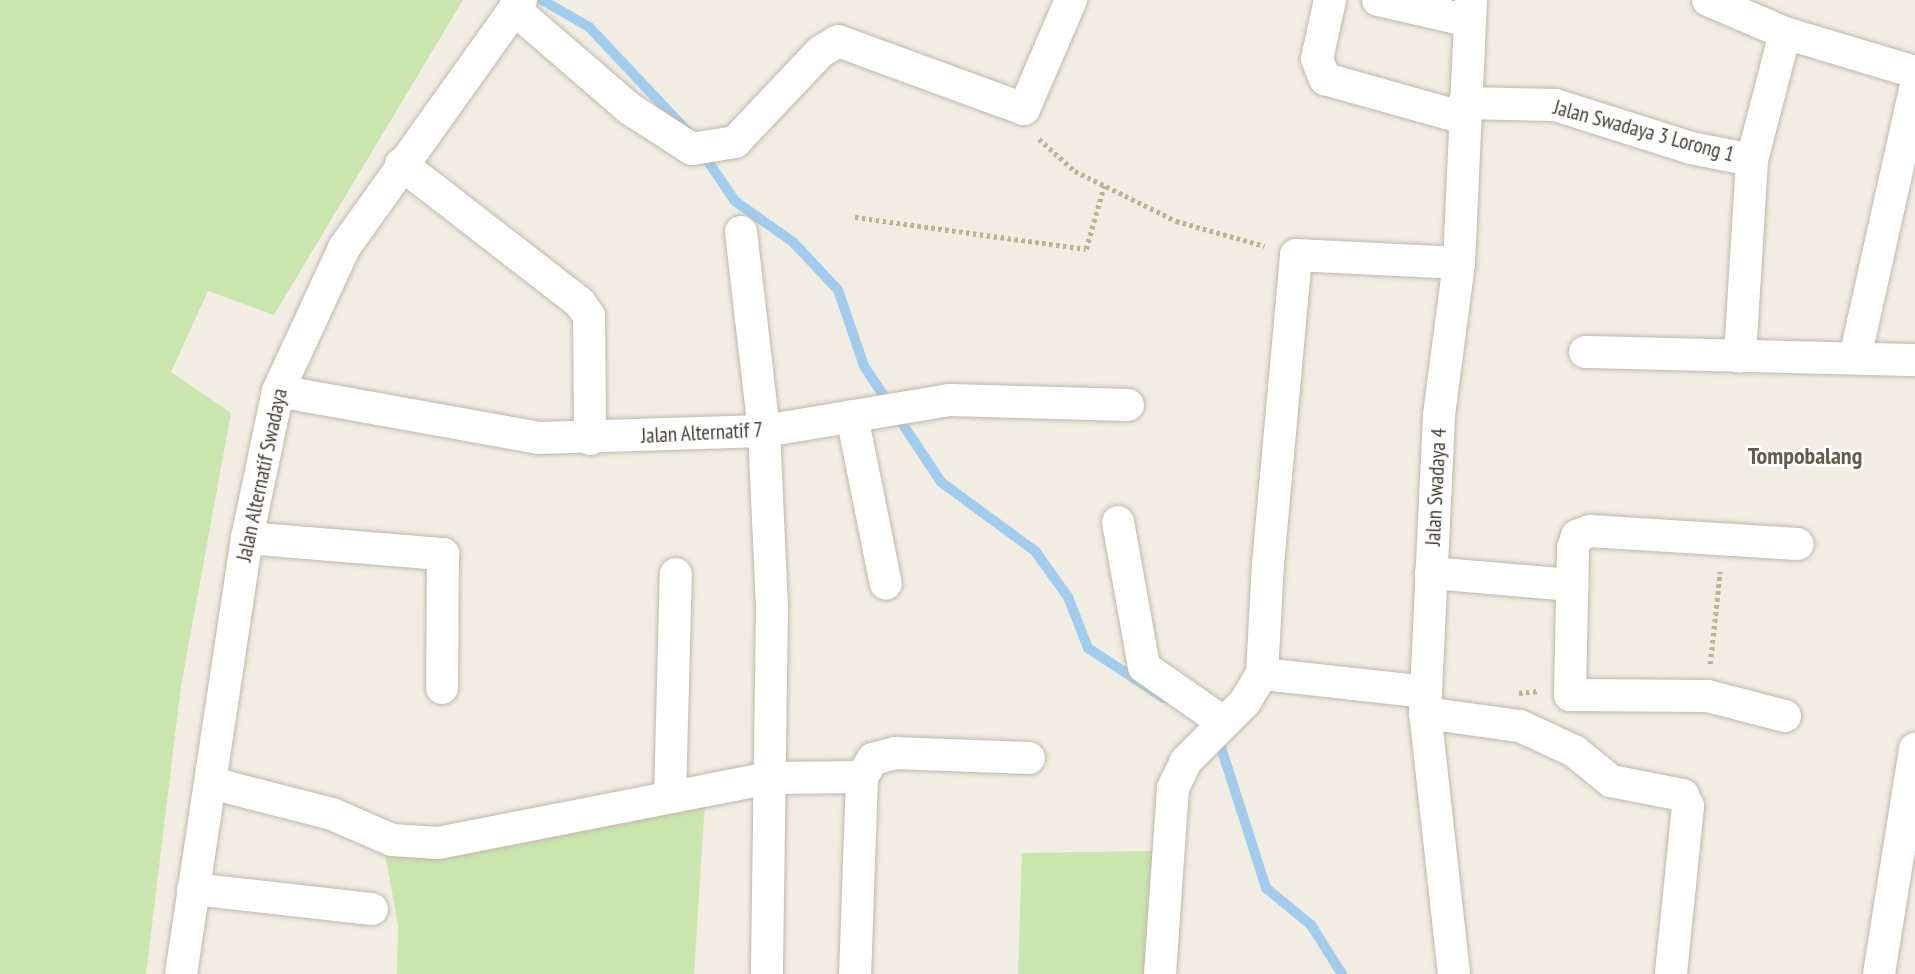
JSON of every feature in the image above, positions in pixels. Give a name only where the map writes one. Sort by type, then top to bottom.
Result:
[{"type":"street","points":[[517,4],[630,109],[692,149],[734,142],[820,52],[838,41],[1024,110],[1071,0]]},
{"type":"street","name":"Jalan Swadaya 3 Lorong 1","points":[[1330,0],[1317,59],[1325,79],[1464,111],[1555,105],[1691,148],[1752,160],[1740,357]]},
{"type":"street","points":[[1378,0],[1471,10]]},
{"type":"street","points":[[1708,0],[1785,33],[1915,72]]},
{"type":"street","name":"Jalan Alternatif Swadaya","points":[[181,974],[247,538],[278,390],[344,248],[517,4]]},
{"type":"street","name":"Jalan Swadaya 4","points":[[1454,974],[1425,702],[1439,415],[1459,263],[1464,111],[1471,10]]},
{"type":"street","points":[[1752,160],[1785,33]]},
{"type":"street","points":[[1855,358],[1915,90]]},
{"type":"street","points":[[401,164],[580,303],[589,317],[590,439]]},
{"type":"street","points":[[741,232],[764,430],[770,778],[767,974]]},
{"type":"street","points":[[1160,974],[1166,815],[1179,771],[1220,720],[1245,702],[1262,674],[1296,255],[1459,263]]},
{"type":"street","points":[[1585,352],[1915,360]]},
{"type":"street","name":"Jalan Alternatif 7","points":[[278,390],[481,431],[590,439],[764,430],[949,400],[1128,405]]},
{"type":"street","points":[[852,416],[886,584]]},
{"type":"street","points":[[1118,522],[1144,667],[1220,720]]},
{"type":"street","points":[[1785,716],[1707,696],[1570,695],[1573,548],[1582,533],[1798,544]]},
{"type":"street","points":[[247,538],[443,554],[442,688]]},
{"type":"street","points":[[1432,573],[1572,585]]},
{"type":"street","points":[[670,797],[676,574]]},
{"type":"street","points":[[1262,674],[1425,702],[1520,726],[1574,751],[1611,781],[1683,795],[1688,806],[1671,974]]},
{"type":"street","points":[[1879,974],[1915,749]]},
{"type":"street","points":[[855,974],[862,777],[873,758],[895,753],[1029,758]]},
{"type":"street","points":[[211,783],[332,814],[407,842],[504,834],[770,778],[862,777]]},
{"type":"street","points":[[193,889],[372,909]]},
{"type":"path","points":[[1024,110],[1030,130],[1075,171],[1176,221],[1296,255]]},
{"type":"path","points":[[855,217],[1086,249],[1104,186]]},
{"type":"path","points":[[1707,696],[1724,542]]},
{"type":"green space","points":[[0,0],[463,0],[274,315],[208,291],[171,372],[231,413],[181,686],[146,974],[0,974]]},
{"type":"green space","points":[[705,801],[694,974],[397,974],[398,925],[384,848]]},
{"type":"green space","points":[[1154,851],[1148,974],[1018,974],[1022,853]]},
{"type":"waterway","points":[[542,0],[589,27],[688,132]]},
{"type":"waterway","points":[[701,151],[735,201],[793,242],[838,290],[864,366],[941,482],[1035,551],[1068,597],[1088,648],[1164,698]]},
{"type":"waterway","points":[[1217,735],[1266,888],[1311,925],[1342,974]]},
{"type":"district","name":"Tompobalang","points":[[1805,456]]}]
